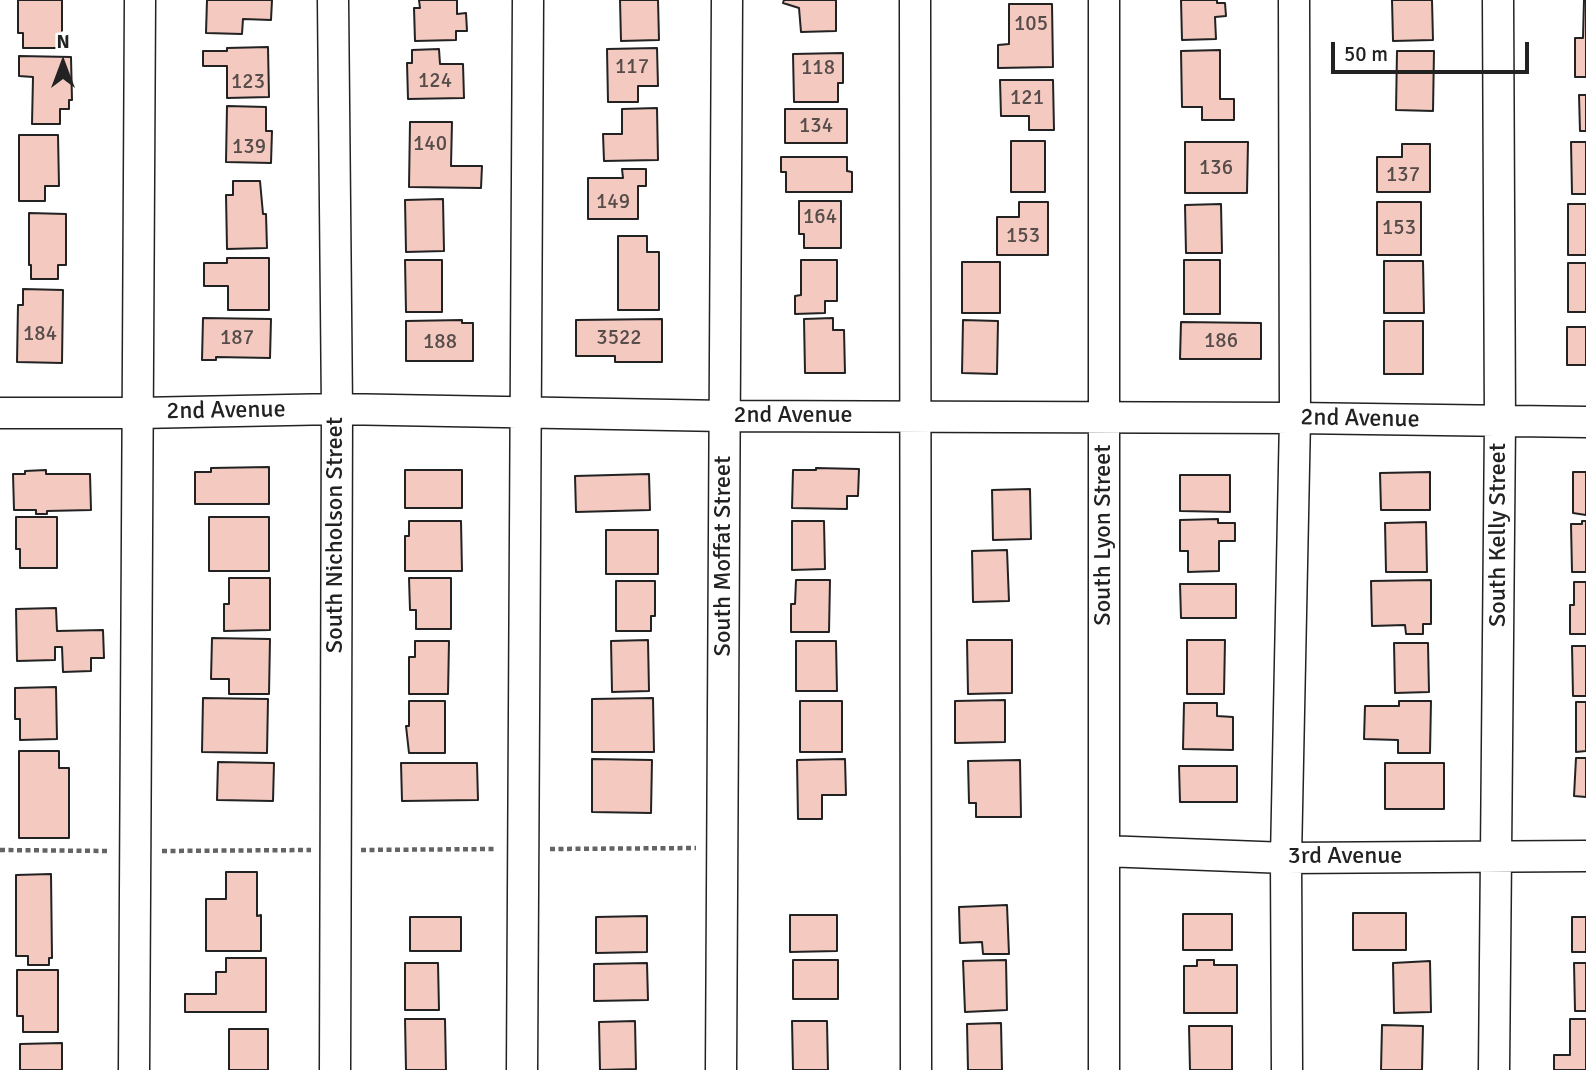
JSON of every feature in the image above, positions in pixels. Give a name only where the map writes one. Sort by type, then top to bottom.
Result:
[{"type":"street","points":[[134,1070],[140,0]]},
{"type":"street","name":"South Nicholson Street","points":[[333,0],[337,408],[335,1070]]},
{"type":"street","points":[[522,1070],[528,0]]},
{"type":"street","name":"South Moffat Street","points":[[720,1070],[727,0]]},
{"type":"street","points":[[915,0],[916,1070]]},
{"type":"street","name":"South Lyon Street","points":[[1104,0],[1104,1070]]},
{"type":"street","points":[[1287,1070],[1286,858],[1295,418],[1294,0]]},
{"type":"street","name":"South Kelly Street","points":[[1494,1070],[1500,422],[1498,0]]},
{"type":"street","name":"2nd Avenue","points":[[0,413],[337,408],[725,416],[1586,422]]},
{"type":"street","name":"3rd Avenue","points":[[1104,851],[1286,858],[1586,856]]},
{"type":"path","points":[[0,850],[336,850]]},
{"type":"building","points":[[18,0],[62,0],[62,48],[23,48],[23,33],[18,33]]},
{"type":"building","points":[[207,0],[272,0],[271,20],[243,19],[242,34],[206,33]]},
{"type":"building","points":[[419,0],[457,0],[457,14],[466,13],[467,31],[456,31],[456,40],[415,41],[414,8],[420,8]]},
{"type":"building","points":[[620,0],[658,0],[659,40],[621,41]]},
{"type":"building","points":[[784,0],[836,0],[836,31],[801,32],[799,8],[783,3]]},
{"type":"building","points":[[1181,0],[1217,0],[1217,3],[1225,3],[1226,16],[1215,17],[1216,39],[1182,40]]},
{"type":"building","points":[[1392,0],[1432,0],[1433,40],[1393,41]]},
{"type":"building","points":[[1584,0],[1586,77],[1575,77],[1575,38],[1583,38]]},
{"type":"building","points":[[1009,4],[1052,4],[1053,67],[998,68],[998,45],[1009,44]]},
{"type":"building","points":[[268,47],[269,97],[227,98],[227,66],[203,66],[203,51]]},
{"type":"building","points":[[657,48],[658,86],[638,86],[638,102],[608,102],[607,49]]},
{"type":"building","points":[[439,49],[440,64],[463,64],[464,98],[408,99],[407,63],[412,63],[412,50]]},
{"type":"building","points":[[1220,50],[1220,99],[1234,99],[1234,120],[1202,120],[1202,107],[1182,107],[1181,51]]},
{"type":"building","points":[[1397,51],[1434,51],[1433,111],[1396,110]]},
{"type":"building","points":[[843,53],[843,83],[838,83],[838,102],[794,102],[793,54]]},
{"type":"building","points":[[19,56],[71,57],[72,100],[69,100],[69,109],[60,109],[60,124],[32,124],[33,77],[19,76]]},
{"type":"building","points":[[1000,80],[1053,80],[1054,130],[1029,130],[1029,116],[1001,116]]},
{"type":"building","points":[[1579,95],[1586,95],[1586,131],[1580,131]]},
{"type":"building","points":[[227,106],[266,107],[266,131],[272,131],[271,163],[226,162]]},
{"type":"building","points":[[657,108],[658,160],[604,161],[603,134],[622,134],[622,109]]},
{"type":"building","points":[[785,109],[847,109],[847,143],[785,143]]},
{"type":"building","points":[[410,122],[452,122],[451,166],[482,166],[481,188],[409,187]]},
{"type":"building","points":[[19,135],[58,135],[59,186],[45,186],[45,201],[19,201]]},
{"type":"building","points":[[1011,141],[1045,141],[1045,192],[1011,192]]},
{"type":"building","points":[[1185,142],[1248,142],[1247,193],[1185,193]]},
{"type":"building","points":[[1571,142],[1586,142],[1586,194],[1572,194]]},
{"type":"building","points":[[1402,144],[1430,144],[1430,192],[1377,192],[1377,157],[1402,157]]},
{"type":"building","points":[[781,157],[847,157],[847,171],[852,172],[852,192],[786,192],[786,172],[781,172]]},
{"type":"building","points":[[622,169],[646,169],[646,186],[638,186],[638,219],[588,219],[588,178],[623,178]]},
{"type":"building","points":[[233,181],[260,181],[263,214],[266,214],[267,248],[227,249],[226,195],[233,195]]},
{"type":"building","points":[[443,199],[444,251],[406,252],[405,200]]},
{"type":"building","points":[[799,201],[841,201],[841,248],[804,248],[804,234],[799,234]]},
{"type":"building","points":[[1019,202],[1048,202],[1048,255],[997,255],[997,217],[1019,217]]},
{"type":"building","points":[[1377,202],[1421,202],[1421,255],[1377,255]]},
{"type":"building","points":[[1221,204],[1222,253],[1186,253],[1185,205]]},
{"type":"building","points":[[1568,204],[1586,204],[1586,255],[1568,255]]},
{"type":"building","points":[[29,213],[66,214],[66,265],[58,265],[58,279],[31,279]]},
{"type":"building","points":[[618,236],[647,236],[647,252],[659,252],[659,310],[618,310]]},
{"type":"building","points":[[227,258],[269,258],[269,310],[228,310],[228,286],[204,286],[204,263],[227,263]]},
{"type":"building","points":[[405,260],[442,260],[442,312],[406,312]]},
{"type":"building","points":[[801,260],[837,260],[837,301],[825,301],[825,313],[795,314],[795,296],[801,295]]},
{"type":"building","points":[[1184,260],[1220,260],[1220,314],[1184,314]]},
{"type":"building","points":[[1384,261],[1423,261],[1424,313],[1384,313]]},
{"type":"building","points":[[962,262],[1000,262],[1000,313],[962,313]]},
{"type":"building","points":[[1568,263],[1586,263],[1586,312],[1568,312]]},
{"type":"building","points":[[23,289],[63,290],[62,363],[17,362],[18,305],[23,305]]},
{"type":"building","points":[[203,318],[271,319],[270,358],[216,357],[216,360],[202,360]]},
{"type":"building","points":[[833,318],[833,330],[844,330],[845,373],[805,373],[804,319]]},
{"type":"building","points":[[662,319],[662,362],[615,362],[615,356],[576,356],[576,320]]},
{"type":"building","points":[[462,320],[462,323],[473,323],[473,361],[406,361],[406,321]]},
{"type":"building","points":[[963,320],[998,321],[997,374],[962,373]]},
{"type":"building","points":[[1384,321],[1423,321],[1423,374],[1384,374]]},
{"type":"building","points":[[1181,322],[1261,323],[1261,359],[1180,359]]},
{"type":"building","points":[[1567,327],[1586,327],[1586,365],[1567,365]]},
{"type":"building","points":[[269,467],[269,504],[195,504],[195,472],[211,472],[211,468]]},
{"type":"building","points":[[859,469],[858,496],[847,496],[847,509],[792,508],[793,470]]},
{"type":"building","points":[[46,470],[46,474],[90,474],[91,510],[47,511],[47,514],[36,514],[36,510],[14,510],[13,474]]},
{"type":"building","points":[[405,470],[462,470],[462,508],[405,508]]},
{"type":"building","points":[[1430,472],[1430,510],[1381,510],[1380,473]]},
{"type":"building","points":[[1573,472],[1586,472],[1586,515],[1573,513]]},
{"type":"building","points":[[649,474],[650,510],[576,512],[575,476]]},
{"type":"building","points":[[1180,475],[1230,475],[1230,512],[1180,511]]},
{"type":"building","points":[[1030,489],[1031,539],[993,540],[992,490]]},
{"type":"building","points":[[16,517],[57,517],[57,568],[20,568],[20,549],[16,549]]},
{"type":"building","points":[[209,517],[269,517],[269,571],[209,571]]},
{"type":"building","points":[[1218,519],[1218,523],[1235,523],[1235,541],[1219,541],[1219,571],[1188,572],[1188,551],[1180,551],[1180,520]]},
{"type":"building","points":[[409,521],[461,521],[462,571],[405,571],[405,536],[409,536]]},
{"type":"building","points":[[792,521],[824,521],[825,569],[792,570]]},
{"type":"building","points":[[1582,521],[1586,521],[1586,572],[1572,572],[1571,524],[1582,524]]},
{"type":"building","points":[[1426,522],[1427,572],[1386,572],[1385,523]]},
{"type":"building","points":[[606,530],[658,530],[658,574],[606,574]]},
{"type":"building","points":[[1007,550],[1009,601],[973,602],[972,551]]},
{"type":"building","points":[[229,578],[270,578],[270,630],[224,631],[224,604],[229,604]]},
{"type":"building","points":[[409,578],[451,578],[451,629],[416,629],[416,610],[410,610]]},
{"type":"building","points":[[796,580],[830,580],[829,632],[791,632],[791,604],[795,604]]},
{"type":"building","points":[[1431,580],[1431,624],[1423,624],[1423,634],[1406,634],[1405,625],[1372,626],[1371,581]]},
{"type":"building","points":[[616,581],[655,581],[655,616],[651,616],[651,631],[616,631]]},
{"type":"building","points":[[1574,582],[1586,582],[1586,634],[1570,634],[1570,605],[1574,605]]},
{"type":"building","points":[[1180,584],[1236,584],[1236,618],[1181,618]]},
{"type":"building","points":[[56,608],[57,631],[103,630],[104,658],[91,658],[91,671],[63,672],[62,647],[55,647],[55,660],[17,661],[16,609]]},
{"type":"building","points":[[212,638],[270,639],[269,694],[229,694],[229,679],[211,679]]},
{"type":"building","points":[[648,640],[649,691],[612,692],[611,641]]},
{"type":"building","points":[[967,640],[1012,640],[1012,693],[968,694]]},
{"type":"building","points":[[1187,640],[1225,640],[1224,694],[1187,694]]},
{"type":"building","points":[[415,641],[449,641],[448,694],[409,694],[409,657],[415,657]]},
{"type":"building","points":[[796,641],[836,641],[837,691],[796,691]]},
{"type":"building","points":[[1394,643],[1428,643],[1429,692],[1395,693]]},
{"type":"building","points":[[1572,646],[1586,646],[1586,696],[1573,696]]},
{"type":"building","points":[[56,687],[57,739],[20,740],[20,719],[15,719],[15,688]]},
{"type":"building","points":[[203,698],[268,699],[267,753],[202,752]]},
{"type":"building","points":[[653,698],[654,752],[592,752],[592,699]]},
{"type":"building","points":[[1005,700],[1005,742],[955,743],[955,701]]},
{"type":"building","points":[[409,701],[445,701],[445,753],[409,753],[406,726],[409,726]]},
{"type":"building","points":[[800,701],[842,701],[842,752],[800,752]]},
{"type":"building","points":[[1399,701],[1431,701],[1430,753],[1398,753],[1398,740],[1364,739],[1365,706],[1399,706]]},
{"type":"building","points":[[1576,702],[1586,702],[1586,751],[1576,752]]},
{"type":"building","points":[[1184,703],[1217,703],[1217,716],[1233,717],[1233,750],[1183,749]]},
{"type":"building","points":[[19,751],[59,751],[59,768],[69,768],[69,838],[19,838]]},
{"type":"building","points":[[1576,758],[1586,758],[1586,797],[1574,796]]},
{"type":"building","points":[[592,759],[652,760],[651,813],[592,812]]},
{"type":"building","points":[[845,759],[846,795],[822,795],[822,819],[798,819],[797,760]]},
{"type":"building","points":[[1020,760],[1021,817],[976,817],[976,803],[969,803],[968,761]]},
{"type":"building","points":[[218,762],[274,763],[273,801],[217,800]]},
{"type":"building","points":[[401,763],[477,763],[478,800],[402,801]]},
{"type":"building","points":[[1385,763],[1444,763],[1444,809],[1385,809]]},
{"type":"building","points":[[1179,766],[1237,766],[1237,802],[1180,802]]},
{"type":"building","points":[[226,872],[257,872],[257,916],[261,915],[261,951],[206,951],[206,899],[226,899]]},
{"type":"building","points":[[51,874],[52,958],[49,958],[49,965],[28,965],[28,956],[16,956],[16,875]]},
{"type":"building","points":[[1007,905],[1009,954],[983,954],[982,942],[960,943],[959,907]]},
{"type":"building","points":[[1353,913],[1406,913],[1406,950],[1353,950]]},
{"type":"building","points":[[1183,914],[1232,914],[1232,950],[1183,950]]},
{"type":"building","points":[[790,915],[837,915],[837,951],[790,952]]},
{"type":"building","points":[[647,916],[647,952],[596,953],[596,917]]},
{"type":"building","points":[[410,917],[461,917],[461,951],[410,951]]},
{"type":"building","points":[[1572,917],[1586,917],[1586,952],[1572,952]]},
{"type":"building","points":[[226,958],[266,958],[266,1012],[185,1012],[185,994],[216,994],[216,972],[226,972]]},
{"type":"building","points":[[793,960],[838,960],[838,999],[793,999]]},
{"type":"building","points":[[1006,960],[1007,1010],[965,1012],[963,961]]},
{"type":"building","points":[[1197,960],[1214,960],[1214,965],[1237,965],[1237,1013],[1184,1013],[1184,966],[1197,966]]},
{"type":"building","points":[[1430,961],[1431,1012],[1394,1013],[1393,963]]},
{"type":"building","points":[[405,963],[438,963],[439,1010],[405,1010]]},
{"type":"building","points":[[647,963],[648,1000],[594,1001],[594,964]]},
{"type":"building","points":[[1574,963],[1586,963],[1586,1011],[1575,1011]]},
{"type":"building","points":[[17,970],[58,970],[58,1032],[23,1032],[23,1016],[17,1016]]},
{"type":"building","points":[[405,1019],[445,1019],[446,1070],[406,1070]]},
{"type":"building","points":[[1570,1019],[1586,1019],[1586,1070],[1554,1070],[1554,1055],[1570,1055]]},
{"type":"building","points":[[635,1021],[636,1069],[600,1070],[599,1022]]},
{"type":"building","points":[[792,1021],[827,1021],[828,1070],[793,1070]]},
{"type":"building","points":[[1001,1023],[1002,1070],[968,1070],[967,1024]]},
{"type":"building","points":[[1382,1025],[1423,1026],[1422,1070],[1381,1070]]},
{"type":"building","points":[[1189,1026],[1232,1026],[1232,1070],[1190,1070]]},
{"type":"building","points":[[229,1029],[268,1029],[268,1070],[229,1070]]},
{"type":"building","points":[[62,1043],[62,1070],[20,1070],[20,1044]]}]
